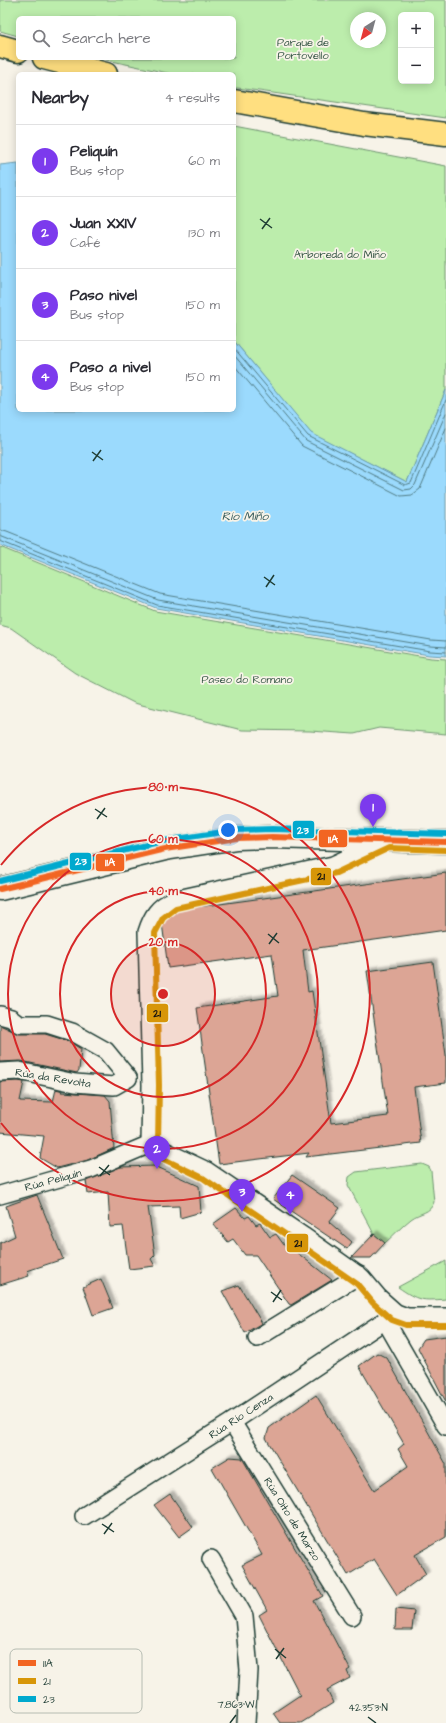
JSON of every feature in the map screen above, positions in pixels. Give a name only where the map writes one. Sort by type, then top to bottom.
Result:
[{"type":"highway","points":[[0,46],[16,50]]},
{"type":"highway","points":[[52,60],[98,72]]},
{"type":"highway","points":[[236,101],[364,124],[446,134]]},
{"type":"street","points":[[0,889],[143,854],[198,843],[238,838],[272,837],[446,842]]},
{"type":"street","points":[[386,840],[333,865],[173,900],[164,904],[156,912],[147,932],[151,1085],[150,1144],[207,1171],[359,1275],[371,1288],[391,1316],[446,1426]]},
{"type":"street","points":[[0,1015],[11,1018],[19,1024],[47,1024],[72,1032],[106,1051],[128,1078],[151,1085]]},
{"type":"street","name":"Rúa da Revolta","points":[[0,1072],[19,1070],[75,1083],[114,1086],[128,1078]]},
{"type":"street","name":"Rúa Peliquín","points":[[0,1196],[91,1169],[150,1144]]},
{"type":"street","points":[[257,1338],[359,1275]]},
{"type":"street","points":[[391,1316],[446,1317]]},
{"type":"street","name":"Rúa Río Cenza","points":[[84,1516],[232,1422],[391,1316]]},
{"type":"street","name":"Rúa Oito de Marzo","points":[[232,1422],[352,1616]]},
{"type":"street","points":[[211,1559],[244,1616],[249,1670],[246,1723]]},
{"type":"green space","name":"Parque de Portovello","points":[[0,0],[446,0],[446,118],[236,88],[236,72],[163,72],[107,60],[236,60],[236,16],[16,16],[16,35],[0,31]]},
{"type":"green space","name":"Arboreda do Miño","points":[[236,126],[446,166],[446,390],[407,482],[311,434],[236,343]]},
{"type":"green space","name":"Paseo do Romano","points":[[0,547],[155,611],[431,658],[446,659],[446,734],[379,728],[354,734],[310,731],[242,730],[134,703],[75,673],[11,628],[0,625]]},
{"type":"green space","points":[[422,1164],[429,1167],[431,1171],[434,1202],[430,1209],[411,1219],[385,1243],[374,1234],[348,1185],[349,1177],[356,1172]]},
{"type":"green space","points":[[446,1261],[446,1299],[420,1299],[398,1287]]},
{"type":"water","name":"Río Miño","points":[[16,163],[16,412],[236,412],[236,343],[311,433],[407,482],[446,390],[446,656],[429,655],[156,608],[0,545],[0,165]]},
{"type":"building","points":[[446,873],[446,930],[303,950],[308,992],[312,991],[331,1123],[388,1116],[367,971],[433,962],[446,1055],[446,1083],[414,1087],[421,1143],[306,1157],[309,1153],[219,1164],[197,1008],[278,996],[272,954],[168,968],[162,923],[164,919],[176,910]]},
{"type":"building","points":[[0,1025],[19,1034],[45,1034],[68,1041],[81,1049],[79,1070],[77,1073],[21,1061],[0,1062]]},
{"type":"building","points":[[0,1082],[24,1082],[20,1101],[53,1102],[56,1089],[63,1091],[62,1092],[105,1095],[110,1101],[114,1148],[88,1160],[57,1168],[40,1158],[44,1136],[0,1132]]},
{"type":"building","points":[[155,1166],[199,1186],[201,1212],[180,1218],[179,1206],[148,1207],[155,1255],[151,1259],[155,1266],[129,1269],[123,1226],[110,1227],[108,1192],[88,1194],[86,1181],[120,1167]]},
{"type":"building","points":[[292,1175],[340,1208],[329,1222],[352,1242],[347,1249],[273,1199]]},
{"type":"building","points":[[37,1195],[63,1259],[27,1271],[29,1276],[0,1285],[0,1243],[15,1236],[6,1206]]},
{"type":"building","points":[[236,1208],[245,1218],[249,1216],[256,1225],[260,1223],[270,1237],[276,1234],[287,1249],[291,1248],[332,1280],[291,1305],[289,1304],[256,1255],[245,1255],[233,1239],[228,1242],[213,1224]]},
{"type":"building","points":[[374,1234],[385,1243],[371,1258],[351,1258]]},
{"type":"building","points":[[101,1279],[113,1308],[93,1315],[83,1287]]},
{"type":"building","points":[[239,1285],[262,1323],[245,1333],[222,1291]]},
{"type":"building","points":[[446,1336],[446,1402],[418,1348],[424,1339]]},
{"type":"building","points":[[377,1353],[387,1358],[446,1464],[446,1537],[415,1555],[426,1574],[397,1595],[374,1559],[348,1575],[266,1438],[269,1428],[316,1395],[374,1490],[408,1466],[398,1449],[404,1444],[359,1366]]},
{"type":"building","points":[[230,1457],[242,1458],[323,1596],[314,1601],[350,1669],[347,1671],[350,1678],[327,1690],[333,1703],[301,1723],[280,1723],[273,1713],[300,1695],[259,1615],[267,1610],[242,1565],[262,1555],[212,1468]]},
{"type":"building","points":[[170,1494],[193,1527],[179,1537],[154,1505]]},
{"type":"building","points":[[396,1609],[414,1611],[412,1630],[395,1630]]},
{"type":"transit line","name":"23","points":[[0,881],[163,841],[236,830],[272,829],[446,834]]},
{"type":"transit line","name":"11A","points":[[0,889],[165,849],[237,838],[272,837],[446,842]]},
{"type":"transit line","name":"21","points":[[158,1144],[159,1085],[155,933],[163,918],[176,908],[336,873],[389,848],[446,850]]},
{"type":"transit line","name":"21","points":[[147,1151],[203,1178],[298,1243],[357,1284],[373,1303],[392,1320],[406,1325],[446,1325]]},
{"type":"place","name":"Peliquín","points":[[373,827]]},
{"type":"place","name":"Juan XXIV","points":[[157,1169]]},
{"type":"place","name":"Paso nivel","points":[[242,1212]]},
{"type":"place","name":"Paso a nivel","points":[[290,1215]]}]
